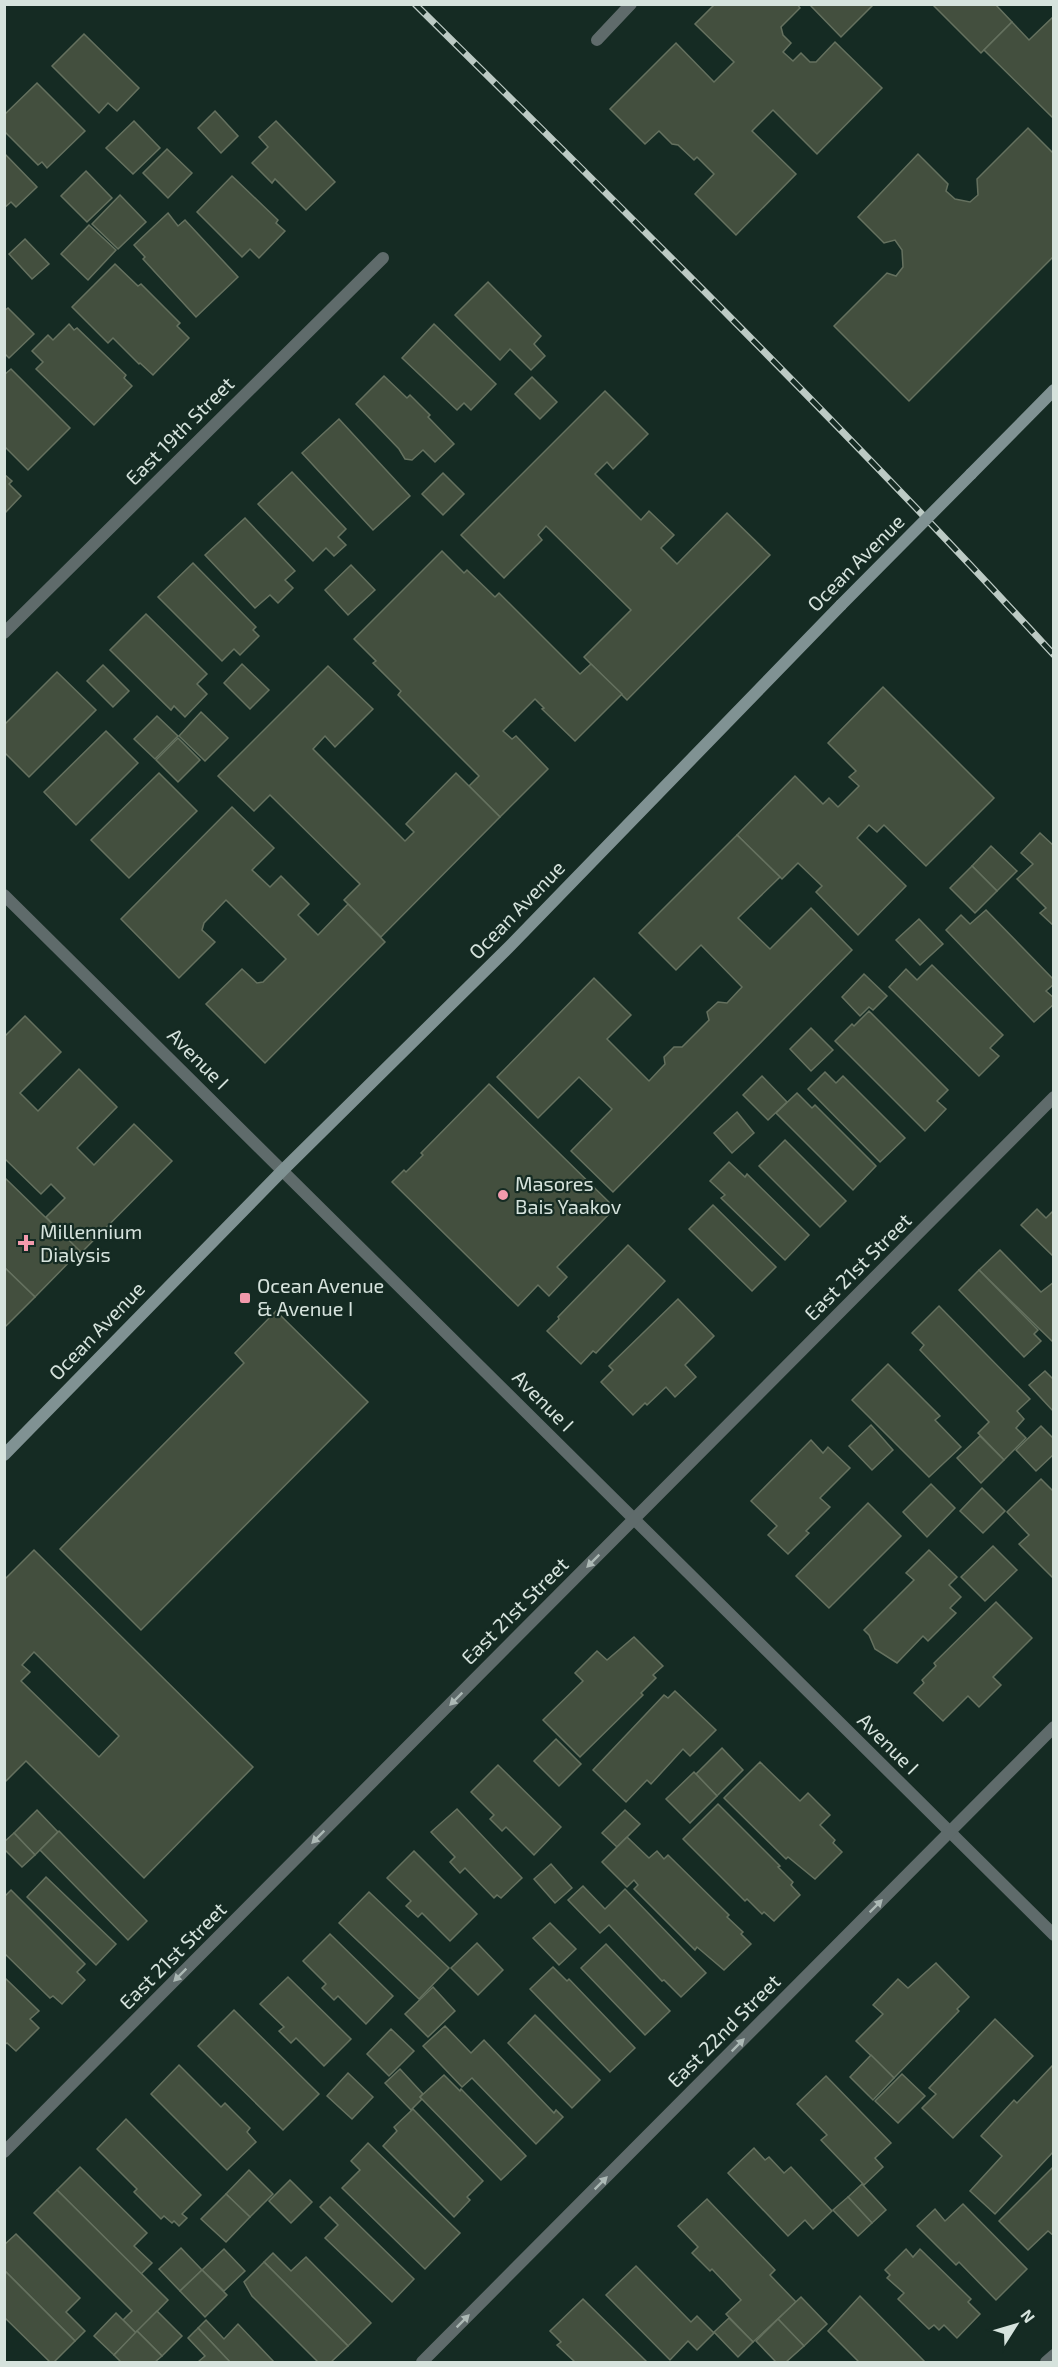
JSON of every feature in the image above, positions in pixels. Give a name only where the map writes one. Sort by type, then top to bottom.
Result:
[{"type":"main road","name":"Ocean Avenue","points":[[4,1455],[283,1170],[510,946],[1053,390]]},
{"type":"street","points":[[597,40],[632,4]]},
{"type":"street","name":"East 19th Street","points":[[4,633],[383,258]]},
{"type":"street","name":"Avenue I","points":[[4,895],[1053,1935]]},
{"type":"street","name":"East 21st Street","points":[[4,2152],[1053,1097]]},
{"type":"street","name":"East 22nd Street","points":[[422,2362],[1053,1727]]},
{"type":"street","points":[[1047,2362],[1053,2355]]},
{"type":"building","points":[[715,4],[797,4],[800,8],[781,27],[783,35],[791,43],[783,52],[793,61],[801,53],[810,62],[816,62],[835,42],[882,88],[817,154],[773,110],[752,131],[796,174],[736,235],[695,194],[714,174],[697,157],[694,160],[659,131],[645,144],[610,109],[676,43],[714,82],[734,62],[695,24]]},
{"type":"building","points":[[809,4],[874,4],[841,37]]},
{"type":"building","points":[[932,4],[995,4],[1012,22],[981,53]]},
{"type":"building","points":[[1054,16],[1054,119],[984,50],[1012,22],[1029,40]]},
{"type":"building","points":[[84,34],[139,88],[117,111],[108,103],[99,113],[52,66]]},
{"type":"building","points":[[37,83],[85,131],[47,168],[42,162],[38,165],[4,131],[4,115]]},
{"type":"building","points":[[215,111],[238,136],[221,153],[198,128]]},
{"type":"building","points":[[134,121],[160,148],[133,174],[106,148]]},
{"type":"building","points":[[276,121],[335,182],[306,210],[275,179],[272,183],[252,163],[268,147],[259,137]]},
{"type":"building","points":[[1028,128],[1054,154],[1054,256],[909,401],[834,326],[887,273],[896,276],[903,267],[902,250],[895,240],[884,243],[858,217],[918,154],[948,184],[946,191],[955,199],[970,202],[978,195],[977,179]]},
{"type":"building","points":[[167,149],[192,173],[168,198],[143,173]]},
{"type":"building","points":[[4,153],[37,187],[16,207],[11,202],[4,208]]},
{"type":"building","points":[[86,171],[112,198],[87,222],[61,196]]},
{"type":"building","points":[[232,176],[278,220],[276,223],[285,231],[259,258],[250,249],[242,257],[197,212]]},
{"type":"building","points":[[120,195],[146,222],[118,249],[92,224]]},
{"type":"building","points":[[168,213],[178,226],[185,220],[238,277],[196,317],[143,259],[145,257],[134,245]]},
{"type":"building","points":[[89,225],[116,250],[88,280],[61,254]]},
{"type":"building","points":[[25,239],[49,264],[32,279],[9,254]]},
{"type":"building","points":[[115,264],[138,286],[141,284],[180,323],[177,326],[189,338],[153,375],[113,338],[108,343],[72,307]]},
{"type":"building","points":[[488,282],[541,336],[534,344],[545,356],[531,370],[510,349],[500,360],[455,315]]},
{"type":"building","points":[[8,308],[34,334],[9,358],[4,353],[4,311]]},
{"type":"building","points":[[69,324],[74,330],[77,328],[126,375],[124,378],[132,386],[94,425],[36,369],[43,362],[32,351],[48,335],[53,340]]},
{"type":"building","points":[[434,324],[496,384],[471,410],[464,403],[457,410],[402,358]]},
{"type":"building","points":[[11,369],[70,428],[28,470],[4,446],[4,375]]},
{"type":"building","points":[[384,376],[407,398],[410,395],[454,444],[435,462],[423,450],[412,460],[405,459],[399,449],[356,404]]},
{"type":"building","points":[[532,377],[557,402],[540,419],[515,394]]},
{"type":"building","points":[[605,391],[648,434],[613,469],[607,462],[595,474],[641,520],[649,511],[674,535],[661,548],[677,564],[727,513],[770,555],[627,700],[584,657],[631,610],[546,526],[538,535],[542,540],[504,578],[461,535]]},
{"type":"building","points":[[339,419],[410,496],[373,530],[302,453]]},
{"type":"building","points":[[292,472],[346,529],[338,537],[346,545],[334,556],[326,548],[313,561],[258,504]]},
{"type":"building","points":[[443,473],[464,494],[443,515],[422,494]]},
{"type":"building","points":[[4,474],[12,481],[9,484],[21,496],[4,514]]},
{"type":"building","points":[[245,518],[295,571],[285,580],[293,588],[278,603],[270,595],[255,608],[205,555]]},
{"type":"building","points":[[442,551],[464,573],[467,570],[495,597],[499,593],[580,674],[591,664],[622,694],[575,741],[542,709],[544,708],[535,699],[503,731],[512,739],[516,736],[548,769],[500,817],[469,786],[479,776],[398,695],[401,691],[373,663],[376,661],[354,639]]},
{"type":"building","points":[[193,563],[256,627],[253,630],[259,636],[240,655],[234,649],[222,661],[158,597]]},
{"type":"building","points":[[351,565],[375,590],[348,615],[325,590]]},
{"type":"building","points":[[146,614],[207,674],[197,684],[207,694],[185,717],[174,706],[171,710],[110,650]]},
{"type":"building","points":[[242,664],[269,690],[250,709],[224,683]]},
{"type":"building","points":[[103,665],[129,691],[113,707],[87,681]]},
{"type":"building","points":[[328,666],[373,709],[335,747],[325,736],[313,749],[405,841],[414,832],[406,824],[456,773],[500,817],[381,937],[344,900],[360,884],[270,795],[254,811],[218,776]]},
{"type":"building","points":[[57,672],[96,710],[29,777],[4,752],[4,725]]},
{"type":"building","points":[[883,687],[994,798],[926,866],[884,825],[877,832],[869,825],[857,838],[906,886],[858,935],[816,892],[822,886],[798,863],[782,879],[737,835],[795,776],[823,804],[829,798],[838,807],[859,786],[849,777],[856,771],[828,743]]},
{"type":"building","points":[[201,712],[228,738],[205,761],[179,736]]},
{"type":"building","points":[[157,716],[178,736],[155,759],[134,739]]},
{"type":"building","points":[[106,731],[138,763],[76,825],[44,792]]},
{"type":"building","points":[[178,738],[200,760],[178,782],[156,760]]},
{"type":"building","points":[[159,773],[197,811],[129,878],[91,840]]},
{"type":"building","points":[[232,807],[274,848],[252,870],[270,887],[281,876],[309,904],[298,915],[318,935],[348,904],[385,942],[265,1063],[206,1004],[242,969],[257,983],[263,982],[286,959],[226,900],[204,923],[202,930],[215,942],[179,978],[121,919]]},
{"type":"building","points":[[1040,833],[1054,846],[1054,926],[1040,913],[1046,908],[1017,879],[1033,864],[1021,853]]},
{"type":"building","points":[[737,835],[780,877],[738,918],[770,949],[811,908],[852,950],[613,1192],[571,1151],[612,1109],[579,1077],[538,1118],[497,1077],[594,978],[631,1015],[607,1039],[649,1081],[665,1064],[664,1057],[674,1047],[682,1047],[709,1020],[707,1012],[718,1002],[727,1003],[742,987],[701,945],[676,970],[639,933]]},
{"type":"building","points":[[991,846],[1017,871],[997,891],[972,866]]},
{"type":"building","points":[[972,866],[997,891],[975,913],[950,888]]},
{"type":"building","points":[[986,910],[1054,980],[1054,984],[1046,991],[1054,998],[1054,1004],[1034,1022],[946,930],[961,915],[970,924]]},
{"type":"building","points":[[919,919],[943,944],[920,965],[896,940]]},
{"type":"building","points":[[932,965],[1003,1035],[990,1048],[999,1056],[979,1076],[889,987],[906,969],[917,980]]},
{"type":"building","points":[[864,974],[887,996],[873,1010],[869,1007],[860,1016],[842,997]]},
{"type":"building","points":[[869,1011],[948,1090],[937,1101],[946,1109],[925,1131],[835,1041]]},
{"type":"building","points":[[25,1016],[61,1052],[20,1093],[38,1111],[79,1069],[117,1107],[77,1148],[94,1165],[134,1124],[172,1161],[81,1253],[46,1217],[65,1198],[51,1184],[41,1194],[4,1158],[4,1037]]},
{"type":"building","points":[[811,1028],[833,1050],[811,1071],[790,1049]]},
{"type":"building","points":[[825,1072],[836,1083],[843,1076],[905,1138],[880,1162],[808,1089]]},
{"type":"building","points":[[762,1076],[787,1102],[768,1120],[743,1095]]},
{"type":"building","name":"Masores Bais Yaakov","points":[[489,1084],[615,1208],[557,1267],[567,1277],[549,1296],[538,1285],[518,1306],[392,1182],[423,1155],[421,1153]]},
{"type":"building","points":[[797,1093],[812,1108],[815,1105],[876,1166],[853,1190],[776,1113]]},
{"type":"building","points":[[737,1112],[754,1133],[732,1153],[714,1133]]},
{"type":"building","points":[[785,1140],[846,1201],[820,1227],[759,1166]]},
{"type":"building","points":[[729,1162],[745,1177],[747,1174],[809,1235],[785,1260],[721,1198],[725,1195],[710,1181]]},
{"type":"building","points":[[4,1177],[80,1251],[35,1297],[4,1267]]},
{"type":"building","points":[[713,1205],[776,1267],[752,1291],[689,1229]]},
{"type":"building","points":[[1037,1209],[1046,1218],[1054,1210],[1054,1257],[1021,1225]]},
{"type":"building","points":[[628,1245],[665,1281],[596,1353],[593,1351],[581,1364],[547,1331]]},
{"type":"building","points":[[1000,1250],[1041,1292],[1054,1282],[1054,1343],[979,1270]]},
{"type":"building","points":[[4,1267],[35,1297],[4,1328]]},
{"type":"building","points":[[979,1270],[1038,1330],[1034,1334],[1041,1341],[1024,1357],[959,1290]]},
{"type":"building","points":[[678,1299],[714,1336],[685,1365],[696,1377],[675,1397],[666,1387],[633,1415],[601,1382],[613,1370],[609,1366]]},
{"type":"building","points":[[939,1306],[1030,1399],[1017,1411],[1024,1419],[1016,1428],[1026,1438],[1004,1460],[978,1433],[989,1422],[920,1350],[924,1345],[912,1333]]},
{"type":"building","points":[[276,1311],[368,1402],[141,1630],[60,1549],[244,1363],[235,1353]]},
{"type":"building","points":[[888,1364],[940,1416],[935,1420],[961,1447],[929,1477],[852,1400]]},
{"type":"building","points":[[1045,1371],[1054,1380],[1053,1411],[1029,1385]]},
{"type":"building","points":[[871,1425],[893,1450],[872,1470],[849,1446]]},
{"type":"building","points":[[1041,1426],[1054,1439],[1054,1454],[1036,1471],[1016,1450]]},
{"type":"building","points":[[980,1436],[1004,1460],[981,1483],[957,1458]]},
{"type":"building","points":[[811,1440],[823,1453],[828,1447],[850,1468],[820,1498],[830,1507],[806,1531],[809,1533],[788,1554],[768,1535],[777,1526],[751,1501]]},
{"type":"building","points":[[1041,1479],[1054,1492],[1054,1579],[1019,1544],[1029,1535],[1007,1512]]},
{"type":"building","points":[[931,1484],[955,1508],[927,1537],[903,1512]]},
{"type":"building","points":[[982,1488],[1005,1511],[983,1533],[960,1511]]},
{"type":"building","points":[[868,1503],[901,1536],[829,1608],[796,1576]]},
{"type":"building","points":[[993,1546],[1017,1570],[985,1601],[961,1577]]},
{"type":"building","points":[[34,1550],[253,1767],[144,1878],[26,1761],[4,1783],[4,1580]],"holes":[[[34,1652],[119,1736],[99,1757],[21,1681],[30,1672],[22,1665]]]},
{"type":"building","points":[[929,1550],[957,1577],[949,1585],[961,1597],[950,1608],[956,1613],[928,1641],[923,1636],[897,1663],[875,1649],[869,1635],[864,1630],[914,1580],[906,1573]]},
{"type":"building","points":[[996,1602],[1032,1638],[993,1677],[1001,1685],[979,1707],[968,1696],[943,1721],[914,1693],[924,1683],[922,1680],[936,1666],[934,1663]]},
{"type":"building","points":[[634,1637],[663,1666],[653,1675],[656,1678],[641,1693],[643,1695],[580,1757],[543,1720],[583,1681],[575,1673],[597,1651],[607,1660]]},
{"type":"building","points":[[675,1691],[716,1730],[690,1756],[683,1749],[651,1784],[647,1780],[626,1802],[593,1770],[664,1695],[668,1698]]},
{"type":"building","points":[[556,1739],[581,1764],[559,1786],[534,1761]]},
{"type":"building","points":[[722,1748],[743,1770],[717,1796],[696,1774]]},
{"type":"building","points":[[760,1762],[800,1801],[808,1793],[830,1815],[820,1825],[835,1840],[833,1843],[842,1852],[815,1879],[788,1857],[786,1859],[724,1798]]},
{"type":"building","points":[[498,1765],[561,1827],[534,1855],[506,1827],[502,1831],[490,1819],[494,1815],[471,1792]]},
{"type":"building","points":[[694,1772],[717,1796],[690,1823],[666,1799]]},
{"type":"building","points":[[718,1804],[780,1866],[778,1867],[793,1882],[791,1885],[800,1895],[774,1921],[764,1912],[762,1914],[747,1899],[745,1901],[683,1839]]},
{"type":"building","points":[[457,1809],[522,1878],[501,1898],[497,1895],[494,1898],[465,1868],[460,1873],[450,1862],[455,1857],[431,1832]]},
{"type":"building","points":[[37,1810],[58,1832],[35,1855],[14,1833]]},
{"type":"building","points":[[625,1810],[640,1824],[617,1847],[602,1833]]},
{"type":"building","points":[[59,1831],[147,1921],[128,1940],[40,1850]]},
{"type":"building","points":[[14,1833],[35,1855],[22,1867],[4,1849],[4,1842]]},
{"type":"building","points":[[627,1837],[649,1858],[657,1851],[664,1859],[668,1855],[729,1915],[727,1917],[743,1932],[741,1934],[751,1944],[724,1970],[697,1947],[695,1950],[634,1889],[638,1885],[634,1880],[627,1887],[602,1862]]},
{"type":"building","points":[[414,1851],[477,1914],[450,1941],[422,1913],[418,1917],[406,1906],[411,1901],[387,1878]]},
{"type":"building","points":[[551,1864],[572,1888],[555,1903],[534,1879]]},
{"type":"building","points":[[46,1877],[116,1944],[96,1965],[27,1897]]},
{"type":"building","points":[[583,1886],[605,1909],[625,1889],[706,1973],[681,1997],[664,1980],[662,1981],[609,1925],[600,1933],[568,1900]]},
{"type":"building","points":[[11,1890],[85,1964],[77,1972],[85,1980],[62,2004],[53,1996],[50,1998],[4,1953],[4,1897]]},
{"type":"building","points":[[369,1892],[449,1968],[419,1999],[339,1923]]},
{"type":"building","points":[[550,1923],[576,1949],[559,1965],[533,1938]]},
{"type":"building","points":[[330,1934],[393,1996],[366,2024],[338,1996],[334,2000],[322,1988],[326,1984],[303,1961]]},
{"type":"building","points":[[477,1943],[503,1970],[478,1995],[451,1968]]},
{"type":"building","points":[[606,1944],[670,2011],[645,2035],[581,1968]]},
{"type":"building","points":[[936,1963],[969,1997],[957,2009],[959,2011],[894,2078],[856,2041],[883,2014],[873,2005],[898,1979],[908,1988]]},
{"type":"building","points":[[553,1967],[567,1981],[569,1979],[635,2048],[610,2072],[530,1989]]},
{"type":"building","points":[[4,1977],[39,2011],[30,2019],[39,2028],[16,2051],[7,2043],[4,2045]]},
{"type":"building","points":[[288,1977],[351,2039],[324,2066],[296,2038],[291,2043],[279,2031],[284,2027],[260,2004]]},
{"type":"building","points":[[433,1987],[455,2011],[428,2037],[405,2014]]},
{"type":"building","points":[[234,2010],[319,2094],[283,2130],[198,2046]]},
{"type":"building","points":[[535,2015],[600,2080],[572,2108],[508,2043]]},
{"type":"building","points":[[995,2019],[1033,2056],[953,2138],[922,2108],[936,2094],[929,2088]]},
{"type":"building","points":[[445,2026],[471,2053],[484,2040],[554,2113],[556,2110],[563,2117],[536,2144],[472,2078],[462,2087],[423,2046]]},
{"type":"building","points":[[391,2029],[414,2051],[389,2076],[367,2054]]},
{"type":"building","points":[[871,2055],[894,2078],[873,2100],[850,2077]]},
{"type":"building","points":[[1054,2064],[1054,2151],[995,2214],[970,2191],[1002,2156],[981,2136],[1014,2100],[1017,2103]]},
{"type":"building","points":[[179,2065],[221,2107],[225,2103],[250,2128],[247,2132],[256,2142],[227,2170],[151,2094]]},
{"type":"building","points":[[400,2069],[423,2094],[420,2097],[422,2099],[411,2110],[385,2083]]},
{"type":"building","points":[[348,2073],[373,2097],[352,2119],[327,2096]]},
{"type":"building","points":[[902,2074],[925,2096],[898,2123],[875,2101]]},
{"type":"building","points":[[444,2075],[460,2091],[461,2089],[526,2156],[501,2180],[420,2097]]},
{"type":"building","points":[[826,2076],[891,2143],[875,2158],[883,2167],[864,2185],[821,2140],[827,2135],[797,2104]]},
{"type":"building","points":[[413,2109],[483,2181],[467,2197],[470,2200],[454,2217],[383,2146],[397,2131],[394,2127]]},
{"type":"building","points":[[126,2119],[201,2195],[182,2214],[187,2218],[179,2226],[164,2216],[161,2219],[134,2192],[137,2189],[97,2149]]},
{"type":"building","points":[[368,2143],[460,2233],[425,2269],[342,2188],[360,2170],[351,2161]]},
{"type":"building","points":[[754,2148],[765,2160],[769,2157],[784,2173],[791,2167],[832,2211],[813,2229],[805,2220],[788,2236],[728,2173]]},
{"type":"building","points":[[1054,2166],[1054,2236],[1048,2231],[1028,2250],[999,2221]]},
{"type":"building","points":[[80,2167],[147,2233],[134,2246],[152,2263],[141,2274],[57,2190]]},
{"type":"building","points":[[249,2170],[273,2194],[250,2217],[226,2194]]},
{"type":"building","points":[[290,2180],[312,2202],[291,2223],[269,2201]]},
{"type":"building","points":[[862,2184],[886,2210],[872,2223],[848,2197]]},
{"type":"building","points":[[57,2190],[168,2300],[136,2333],[123,2320],[132,2311],[34,2213]]},
{"type":"building","points":[[226,2194],[250,2217],[226,2242],[201,2219]]},
{"type":"building","points":[[330,2197],[414,2279],[392,2302],[325,2238],[338,2225],[320,2207]]},
{"type":"building","points":[[848,2197],[872,2223],[858,2236],[833,2210]]},
{"type":"building","points":[[707,2199],[775,2270],[770,2275],[796,2302],[753,2342],[726,2314],[741,2300],[712,2269],[710,2271],[692,2253],[698,2247],[678,2226]]},
{"type":"building","points":[[963,2204],[1027,2269],[996,2300],[959,2262],[956,2265],[917,2226],[935,2209],[945,2221]]},
{"type":"building","points":[[16,2234],[80,2298],[66,2312],[85,2331],[75,2341],[4,2270],[4,2245]]},
{"type":"building","points":[[181,2248],[202,2270],[180,2291],[159,2269]]},
{"type":"building","points":[[224,2249],[245,2271],[224,2291],[202,2270]]},
{"type":"building","points":[[906,2249],[913,2257],[920,2249],[971,2299],[968,2302],[980,2314],[957,2338],[944,2325],[939,2330],[934,2325],[929,2329],[898,2299],[904,2293],[887,2278],[890,2275],[885,2270]]},
{"type":"building","points":[[273,2253],[291,2271],[306,2257],[371,2323],[348,2346],[264,2262]]},
{"type":"building","points":[[264,2262],[348,2346],[331,2362],[318,2362],[252,2296],[244,2282]]},
{"type":"building","points":[[636,2266],[691,2322],[697,2316],[714,2333],[697,2350],[688,2341],[670,2360],[606,2295]]},
{"type":"building","points":[[4,2270],[75,2341],[54,2362],[50,2362],[4,2317]]},
{"type":"building","points":[[202,2270],[227,2295],[205,2317],[180,2291]]},
{"type":"building","points":[[860,2296],[925,2362],[859,2362],[828,2331]]},
{"type":"building","points":[[801,2297],[827,2324],[804,2346],[778,2319]]},
{"type":"building","points":[[583,2299],[647,2362],[575,2362],[557,2345],[561,2342],[550,2331]]},
{"type":"building","points":[[157,2311],[182,2336],[162,2356],[137,2331]]},
{"type":"building","points":[[116,2313],[136,2333],[114,2355],[94,2336]]},
{"type":"building","points":[[729,2318],[753,2342],[738,2357],[714,2332]]},
{"type":"building","points":[[778,2319],[804,2346],[786,2362],[776,2362],[756,2341]]},
{"type":"building","points":[[206,2320],[224,2339],[238,2324],[274,2362],[230,2362],[198,2328]]},
{"type":"building","points":[[198,2328],[230,2362],[198,2362],[205,2356],[188,2338]]},
{"type":"building","points":[[137,2331],[162,2356],[155,2362],[121,2362],[114,2355]]},
{"type":"railway","points":[[415,4],[819,407],[1054,655]]},
{"type":"place","name":"Masores Bais Yaakov","points":[[503,1195]]},
{"type":"place","name":"Millennium Dialysis","points":[[26,1243]]},
{"type":"place","name":"Ocean Avenue & Avenue I","points":[[245,1298]]}]
